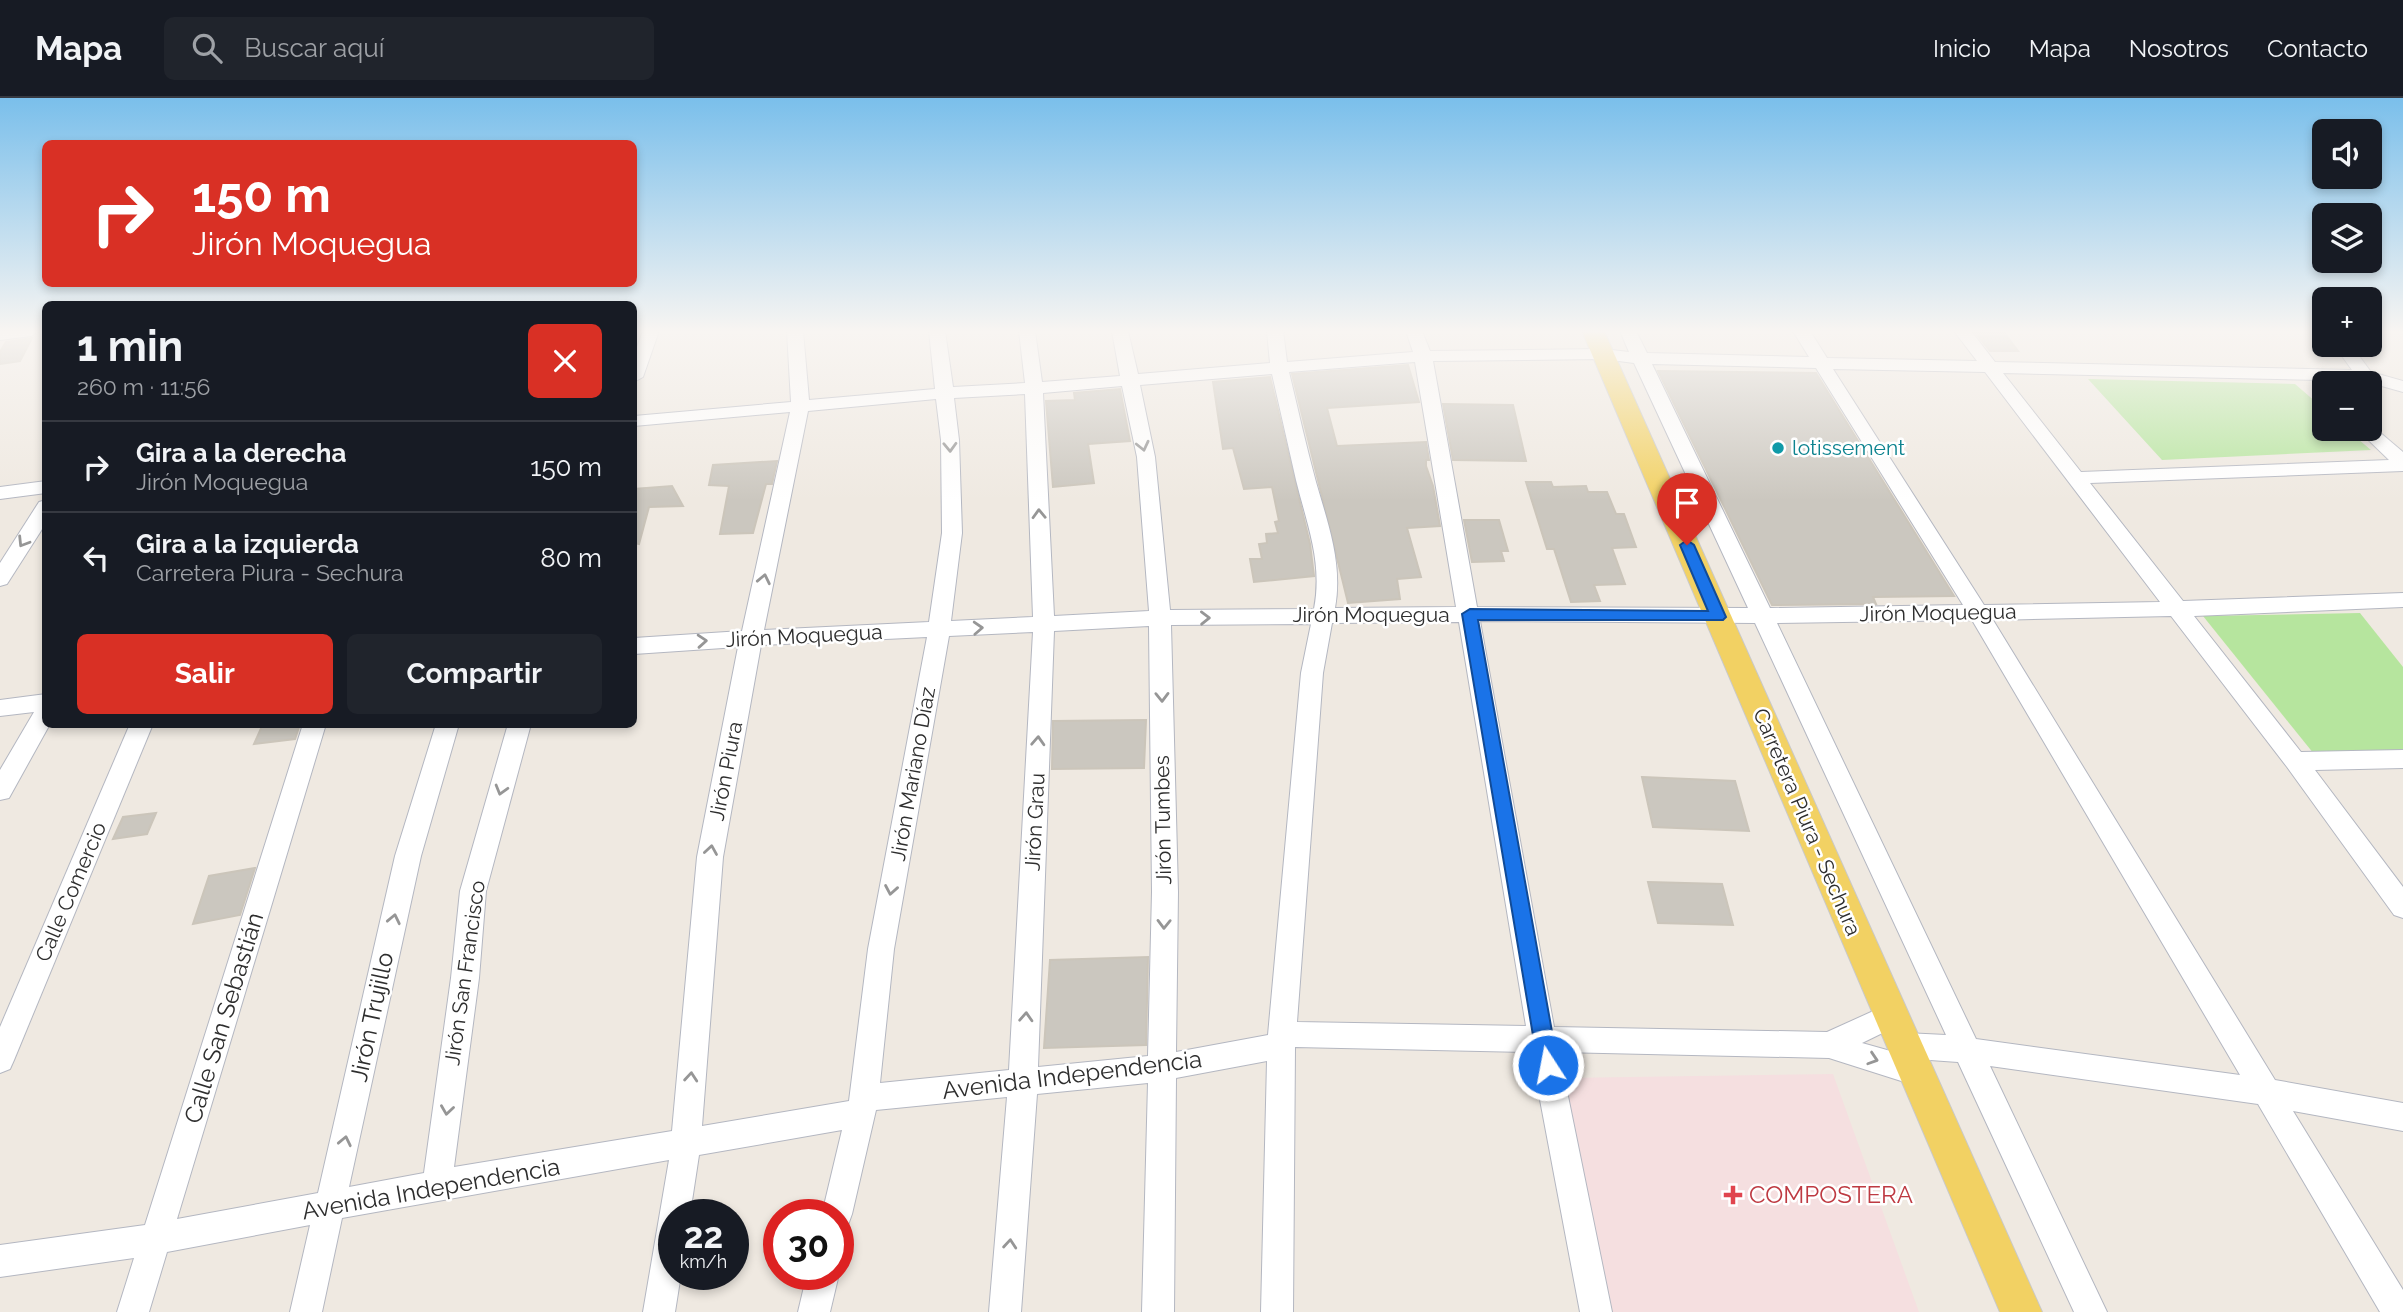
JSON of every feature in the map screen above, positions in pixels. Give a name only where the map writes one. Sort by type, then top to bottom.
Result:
[{"type":"main road","name":"Carretera Piura - Sechura","points":[[1618,388],[2021,1312]]},
{"type":"street","name":"Jirón Piura","points":[[677,1199],[686,1145],[709,857],[751,638],[800,407],[799,388]]},
{"type":"street","name":"Jirón Mariano Díaz","points":[[840,1199],[862,1105],[881,948],[939,629],[952,533],[945,388]]},
{"type":"street","name":"Jirón Grau","points":[[1005,1312],[1023,1083],[1044,624],[1034,388]]},
{"type":"street","points":[[637,421],[946,393],[1038,388]]},
{"type":"street","name":"Jirón Tumbes","points":[[1130,388],[1146,457],[1160,618],[1165,892],[1158,1312]]},
{"type":"street","points":[[1277,1312],[1281,1040],[1312,673],[1328,588],[1321,527],[1307,484],[1284,388]]},
{"type":"street","points":[[1428,388],[1470,614],[1542,1037],[1596,1312]]},
{"type":"street","points":[[1654,388],[2091,1312]]},
{"type":"street","points":[[1837,388],[1978,612],[2398,1312]]},
{"type":"street","points":[[2005,388],[2295,761],[2403,907]]},
{"type":"street","points":[[2379,441],[2403,463]]},
{"type":"street","points":[[2076,478],[2403,463]]},
{"type":"street","points":[[0,493],[42,488]]},
{"type":"street","points":[[0,579],[42,512]]},
{"type":"street","name":"Jirón Moquegua","points":[[637,646],[1160,618],[1470,614],[1718,617],[2176,609],[2403,600]]},
{"type":"street","points":[[0,708],[42,703]]},
{"type":"street","points":[[0,792],[42,718]]},
{"type":"street","name":"Calle Comercio","points":[[0,1060],[140,728]]},
{"type":"street","name":"Calle San Sebastián","points":[[133,1312],[314,728]]},
{"type":"street","name":"Jirón Trujillo","points":[[306,1312],[408,856],[447,728]]},
{"type":"street","name":"Jirón San Francisco","points":[[437,1185],[465,978],[473,891],[519,728]]},
{"type":"street","points":[[2295,761],[2403,759]]},
{"type":"street","name":"Avenida Independencia","points":[[1829,1045],[1891,1015]]},
{"type":"street","name":"Avenida Independencia","points":[[0,1261],[155,1239],[437,1185],[686,1145],[862,1105],[1161,1068],[1281,1040],[1542,1037],[1829,1045],[1911,1060],[1968,1051],[2304,1099]]},
{"type":"street","points":[[2304,1099],[2403,1106]]},
{"type":"street","points":[[2304,1099],[2403,1117]]},
{"type":"street","points":[[659,1312],[663,1290]]},
{"type":"street","points":[[814,1312],[819,1290]]},
{"type":"shaded area","name":"COMPOSTERA","points":[[1833,1074],[1919,1312],[1613,1312],[1563,1078]]},
{"type":"green space","points":[[2096,388],[2299,388],[2312,399],[2312,441],[2360,441],[2371,450],[2162,460]]},
{"type":"green space","points":[[2360,613],[2403,667],[2403,751],[2314,754],[2203,616]]},
{"type":"building","points":[[1214,388],[1273,388],[1310,544],[1314,576],[1254,582],[1250,559],[1262,559],[1259,544],[1267,543],[1266,534],[1278,533],[1275,522],[1279,521],[1272,487],[1244,489],[1233,448],[1223,449]]},
{"type":"building","points":[[1295,388],[1415,388],[1419,402],[1327,408],[1337,446],[1426,442],[1429,460],[1426,460],[1426,466],[1433,486],[1440,526],[1407,528],[1421,577],[1397,579],[1400,599],[1348,603]]},
{"type":"building","name":"lotissement","points":[[1666,388],[1825,388],[1954,596],[1873,597],[1876,604],[1772,605]]},
{"type":"building","points":[[1120,389],[1130,441],[1088,444],[1094,483],[1053,487],[1046,401],[1075,400],[1074,393]]},
{"type":"building","points":[[1443,404],[1513,405],[1526,461],[1453,460]]},
{"type":"building","points":[[777,461],[772,484],[766,484],[753,533],[720,534],[729,486],[709,485],[713,465]]},
{"type":"building","points":[[1526,482],[1551,482],[1553,487],[1586,486],[1588,492],[1607,492],[1616,514],[1624,514],[1636,547],[1612,548],[1625,584],[1594,585],[1600,601],[1571,602],[1554,549],[1547,549]]},
{"type":"building","points":[[672,486],[683,506],[649,507],[639,544],[637,544],[637,489]]},
{"type":"building","points":[[1464,520],[1499,520],[1508,551],[1501,551],[1504,561],[1472,562]]},
{"type":"building","points":[[1146,720],[1144,768],[1052,769],[1053,721]]},
{"type":"building","points":[[261,728],[299,728],[295,739],[254,744]]},
{"type":"building","points":[[1642,777],[1735,781],[1749,831],[1653,827]]},
{"type":"building","points":[[156,813],[147,834],[113,839],[123,817]]},
{"type":"building","points":[[255,868],[240,915],[193,924],[209,876]]},
{"type":"building","points":[[1648,882],[1722,884],[1733,925],[1658,923]]},
{"type":"building","points":[[1148,957],[1146,1045],[1044,1048],[1050,960]]},
{"type":"place","name":"lotissement","points":[[1778,448]]},
{"type":"place","name":"COMPOSTERA","points":[[1733,1195]]},
{"type":"route","points":[[1548,1065],[1470,614],[1718,617],[1687,545]]}]
